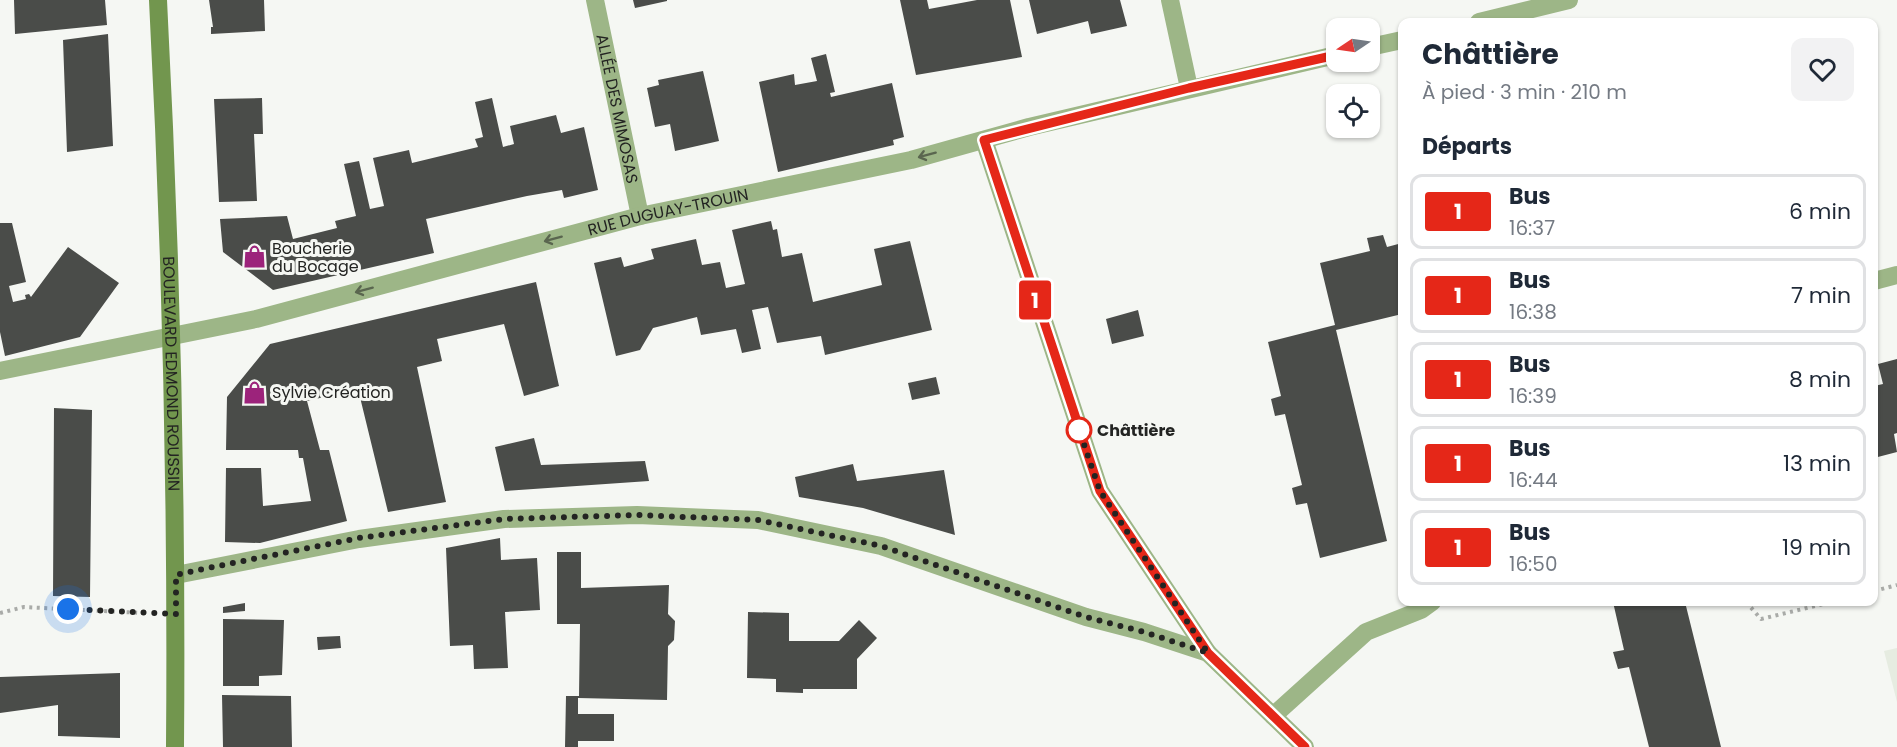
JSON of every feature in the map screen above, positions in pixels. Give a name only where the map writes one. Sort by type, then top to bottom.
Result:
[{"type":"street","name":"BOULEVARD EDMOND ROUSSIN","points":[[158,0],[171,241],[176,575],[175,747]]},
{"type":"street","name":"ALLÉE DES MIMOSAS","points":[[596,0],[640,216]]},
{"type":"street","points":[[1170,0],[1189,88]]},
{"type":"street","points":[[1495,18],[1569,0]]},
{"type":"street","points":[[1380,45],[1398,41]]},
{"type":"street","name":"RUE DUGUAY-TROUIN","points":[[0,371],[256,319],[640,216],[911,160],[1189,88],[1326,57]]},
{"type":"street","points":[[984,140],[1100,491],[1208,653],[1305,747]]},
{"type":"street","points":[[1878,280],[1897,275]]},
{"type":"street","points":[[176,575],[359,538],[504,519],[637,515],[758,520],[881,546],[1086,617],[1144,632],[1208,653]]},
{"type":"street","points":[[1273,716],[1366,632],[1426,606]]},
{"type":"path","points":[[1878,590],[1897,585]]},
{"type":"path","points":[[1749,606],[1761,620],[1816,606]]},
{"type":"path","points":[[0,613],[24,607],[176,614]]},
{"type":"shaded area","points":[[1897,648],[1897,702],[1884,651]]},
{"type":"building","points":[[14,0],[105,0],[107,25],[15,34]]},
{"type":"building","points":[[209,0],[264,0],[265,31],[211,34],[211,27],[213,27]]},
{"type":"building","points":[[633,0],[667,0],[667,1],[635,8]]},
{"type":"building","points":[[900,0],[927,0],[929,9],[977,0],[1010,0],[1022,57],[916,75]]},
{"type":"building","points":[[1029,0],[1120,0],[1127,26],[1091,34],[1088,21],[1037,34]]},
{"type":"building","points":[[108,34],[113,146],[67,152],[63,40]]},
{"type":"building","points":[[826,54],[835,92],[830,93],[831,97],[892,83],[904,137],[893,140],[894,145],[778,172],[759,82],[794,74],[795,85],[817,81],[811,58]]},
{"type":"building","points":[[703,71],[719,141],[675,151],[670,124],[655,127],[647,88],[659,85],[658,80]]},
{"type":"building","points":[[262,98],[263,134],[254,134],[257,201],[219,202],[214,99]]},
{"type":"building","points":[[492,98],[503,147],[514,144],[510,126],[556,115],[561,133],[584,127],[598,190],[564,198],[562,190],[426,219],[434,253],[273,290],[223,252],[220,219],[287,216],[293,239],[337,228],[335,221],[356,216],[344,164],[359,161],[370,209],[384,206],[373,158],[409,150],[412,163],[478,147],[475,139],[483,137],[475,102]]},
{"type":"building","points":[[771,221],[773,230],[777,229],[782,257],[802,253],[813,302],[882,285],[874,249],[910,241],[932,330],[825,355],[821,336],[777,343],[768,307],[752,310],[761,349],[742,353],[736,329],[701,335],[697,317],[653,328],[640,350],[616,356],[594,263],[621,257],[624,267],[654,259],[651,249],[696,239],[702,265],[720,262],[726,288],[745,284],[732,230]]},
{"type":"building","points":[[0,223],[12,223],[26,282],[9,286],[13,302],[26,299],[25,295],[29,294],[31,297],[68,247],[119,283],[80,337],[5,356],[0,332]]},
{"type":"building","points":[[1383,235],[1387,247],[1398,244],[1398,315],[1336,330],[1387,541],[1320,558],[1307,503],[1296,505],[1292,488],[1302,485],[1285,414],[1275,416],[1271,399],[1281,396],[1268,342],[1335,325],[1320,263],[1370,251],[1367,238]]},
{"type":"building","points":[[536,282],[559,386],[524,396],[504,324],[437,339],[442,361],[417,367],[446,502],[388,512],[358,389],[307,401],[320,450],[329,450],[347,521],[260,543],[225,542],[226,468],[261,468],[263,506],[311,501],[303,458],[299,458],[298,450],[226,450],[227,397],[270,344]]},
{"type":"building","points":[[1138,310],[1144,336],[1112,344],[1106,319]]},
{"type":"building","points":[[1897,359],[1897,433],[1894,434],[1897,452],[1878,457],[1878,385],[1883,384],[1878,364]]},
{"type":"building","points":[[936,377],[940,394],[912,400],[908,383]]},
{"type":"building","points":[[54,408],[92,410],[90,597],[53,596]]},
{"type":"building","points":[[534,438],[541,465],[645,461],[649,481],[505,491],[495,447]]},
{"type":"building","points":[[853,464],[857,481],[944,470],[955,535],[863,508],[799,497],[795,477]]},
{"type":"building","points":[[500,538],[501,560],[537,558],[540,610],[505,612],[508,668],[474,669],[473,645],[450,646],[446,548]]},
{"type":"building","points":[[557,552],[581,552],[581,588],[669,585],[668,614],[675,621],[674,640],[668,646],[667,700],[578,698],[578,714],[614,714],[614,741],[578,741],[578,747],[565,747],[566,696],[579,696],[580,624],[557,624]]},
{"type":"building","points":[[245,603],[245,611],[223,613],[223,607]]},
{"type":"building","points":[[1614,606],[1686,606],[1721,747],[1649,747],[1629,667],[1618,669],[1613,652],[1624,650]]},
{"type":"building","points":[[748,612],[789,613],[789,641],[839,641],[859,620],[877,638],[857,659],[857,689],[803,689],[803,693],[776,692],[776,679],[747,678]]},
{"type":"building","points":[[223,619],[284,620],[282,675],[259,676],[259,686],[223,686]]},
{"type":"building","points":[[340,636],[341,648],[318,650],[317,637]]},
{"type":"building","points":[[120,673],[120,738],[58,736],[58,705],[0,713],[0,677]]},
{"type":"building","points":[[222,695],[291,696],[292,747],[223,747]]},
{"type":"bus line","name":"1","points":[[1305,747],[1208,653],[1100,491],[994,177],[984,140],[1189,88],[1326,57]]},
{"type":"place","name":"Boucherie du Bocage","points":[[254,257]]},
{"type":"place","name":"Sylvie Création","points":[[254,392]]},
{"type":"place","name":"Châttière","points":[[1079,430]]},
{"type":"route","points":[[68,609],[176,614],[176,575],[359,538],[504,519],[637,515],[758,520],[881,546],[1086,617],[1144,632],[1208,653],[1100,491],[1077,424],[1079,430]]}]
